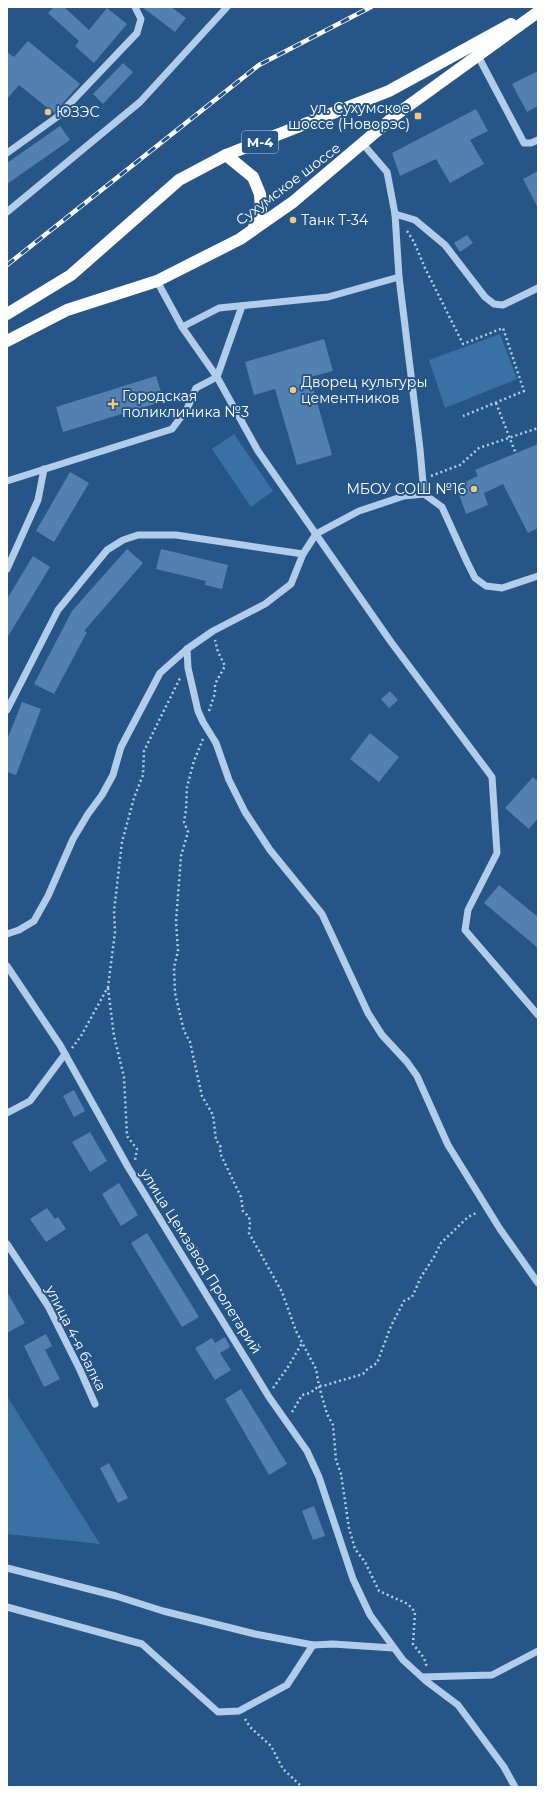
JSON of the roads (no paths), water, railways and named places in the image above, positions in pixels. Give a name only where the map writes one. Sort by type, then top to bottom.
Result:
[{"type":"highway","name":"Сухумское шоссе","points":[[7,342],[67,310],[157,281],[240,239],[293,202],[397,114],[538,11]]},
{"type":"highway","name":"Сухумское шоссе","points":[[7,314],[71,275],[179,180],[226,155],[389,91],[538,11]]},
{"type":"highway","points":[[226,155],[253,177],[260,194],[261,209],[253,230]]},
{"type":"street","points":[[7,153],[57,117],[136,33],[141,19],[135,7]]},
{"type":"street","points":[[7,212],[140,102],[227,7]]},
{"type":"street","points":[[478,56],[524,143],[531,143],[538,140]]},
{"type":"street","points":[[363,144],[387,172],[395,214],[399,277],[424,494]]},
{"type":"street","points":[[395,214],[415,220],[445,245],[485,297],[494,304],[503,305],[538,288]]},
{"type":"street","points":[[182,327],[218,308],[328,297],[399,277]]},
{"type":"street","points":[[157,281],[182,327],[217,377],[258,451],[391,642],[492,777],[497,853],[468,910],[465,930],[538,1015]]},
{"type":"street","points":[[7,481],[172,429],[187,409],[196,388],[217,377],[242,306]]},
{"type":"street","points":[[7,569],[38,500],[44,469]]},
{"type":"street","points":[[7,934],[19,930],[34,920],[48,896],[73,839],[88,814],[102,795],[113,775],[121,747],[160,673],[187,649],[216,629],[265,604],[291,584],[303,554],[316,534],[358,511],[404,496],[424,494],[442,507],[476,578],[486,586],[502,588],[538,576]]},
{"type":"street","points":[[7,710],[58,610],[107,550],[124,540],[138,535],[176,535],[278,549],[303,554]]},
{"type":"street","points":[[187,649],[188,668],[198,711],[216,743],[229,780],[245,812],[270,850],[322,914],[368,1013],[382,1035],[418,1076],[448,1145],[488,1210],[538,1283]]},
{"type":"street","name":"улица Цемзавод Пролетарий","points":[[7,966],[66,1055],[128,1167],[268,1395],[307,1452],[319,1477],[353,1580],[370,1615],[393,1648],[422,1677],[458,1705],[504,1767],[515,1787]]},
{"type":"street","points":[[7,1113],[30,1101],[66,1055]]},
{"type":"street","name":"улица 4-я балка","points":[[7,1244],[48,1306],[95,1404]]},
{"type":"street","points":[[7,1568],[116,1596],[163,1611],[255,1634],[313,1645],[333,1644],[393,1648]]},
{"type":"street","points":[[7,1606],[142,1644],[218,1712],[239,1710],[287,1685],[313,1645]]},
{"type":"street","points":[[422,1677],[492,1675],[538,1651]]},
{"type":"railway","points":[[7,265],[259,65],[371,7]]},
{"type":"place","name":"ЮЗЭС","points":[[48,112]]},
{"type":"place","name":"ул. Сухумское шоссе (Новорэс)","points":[[418,116]]},
{"type":"place","name":"Танк Т-34","points":[[293,220]]},
{"type":"place","name":"Дворец культуры цементников","points":[[293,390]]},
{"type":"place","name":"Городская поликлиника №3","points":[[113,404]]},
{"type":"place","name":"МБОУ СОШ №16","points":[[474,489]]}]
